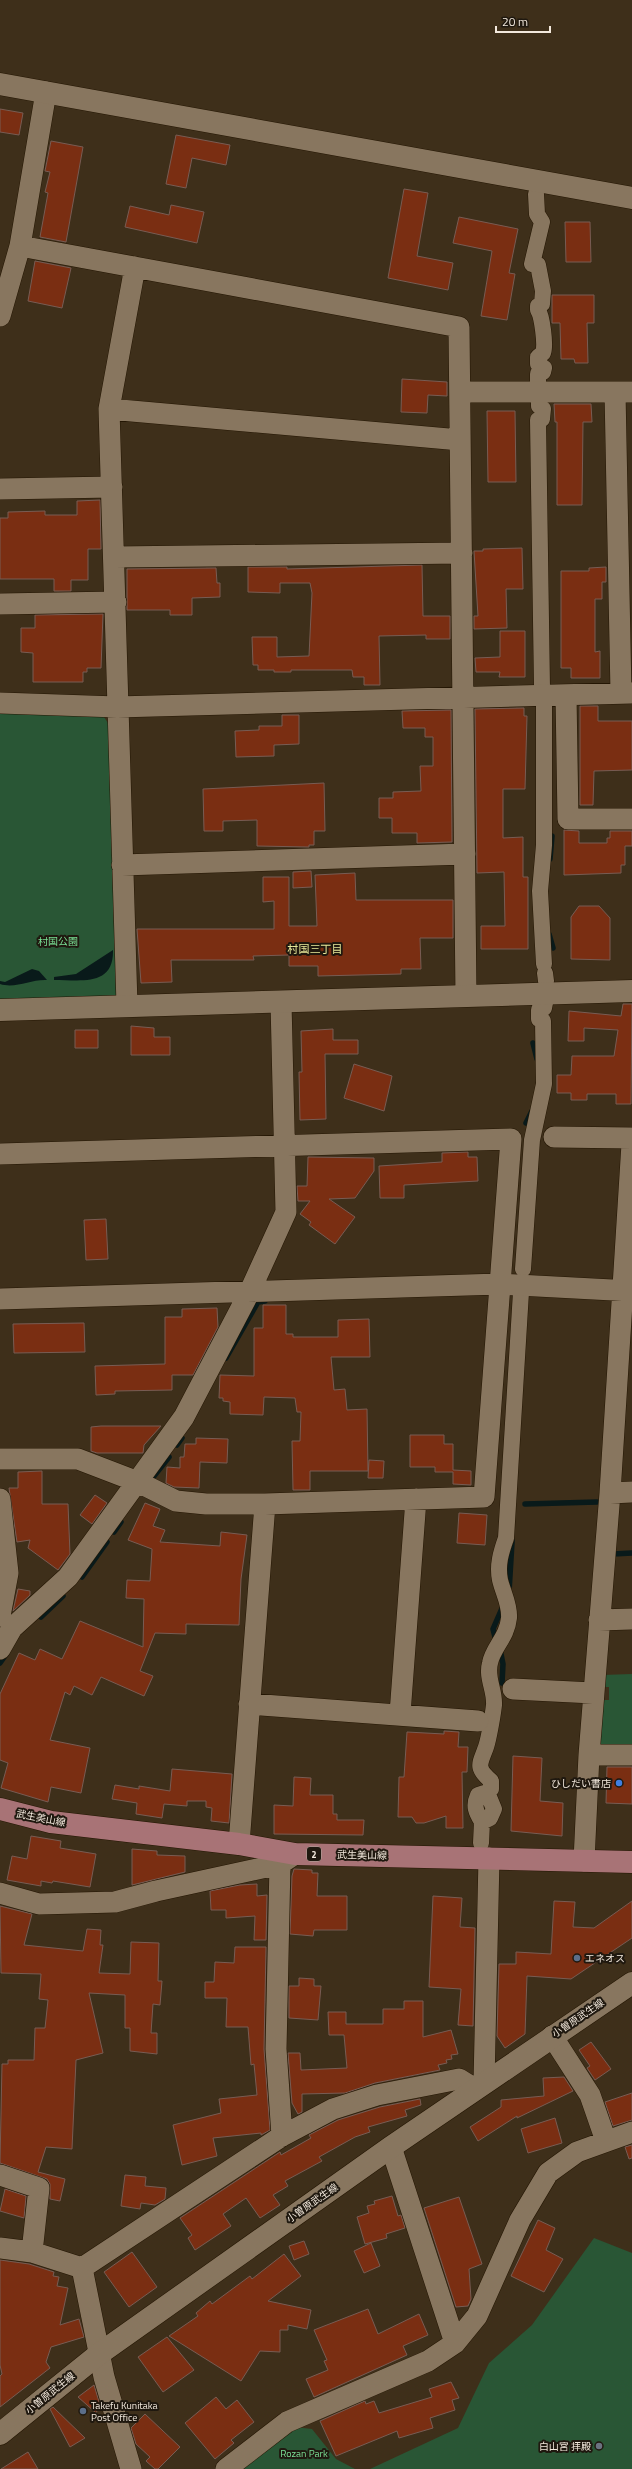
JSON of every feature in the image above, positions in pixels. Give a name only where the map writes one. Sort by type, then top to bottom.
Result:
[{"type":"main road","name":"武生美山線","points":[[0,1809],[51,1822],[239,1844],[287,1859],[485,1851],[584,1861],[632,1862]]},
{"type":"street","points":[[0,84],[632,198]]},
{"type":"street","points":[[0,316],[20,246],[46,92]]},
{"type":"street","points":[[536,194],[537,214],[542,222],[536,255],[533,262],[538,265],[543,290],[542,304],[538,308],[541,314],[545,344],[538,386],[542,687]]},
{"type":"street","points":[[20,246],[459,327],[466,996]]},
{"type":"street","points":[[127,1005],[117,707],[115,557],[109,409],[135,267]]},
{"type":"street","points":[[0,703],[117,707],[627,693],[624,392],[460,392]]},
{"type":"street","points":[[109,409],[460,440]]},
{"type":"street","points":[[0,489],[112,487]]},
{"type":"street","points":[[115,557],[462,553]]},
{"type":"street","points":[[0,604],[116,602]]},
{"type":"street","points":[[566,695],[568,819],[632,819]]},
{"type":"street","points":[[544,704],[544,845],[540,891],[545,973]]},
{"type":"street","points":[[122,865],[465,854]]},
{"type":"street","points":[[0,1010],[632,991]]},
{"type":"street","points":[[0,1649],[12,1628],[68,1577],[184,1417],[250,1291],[286,1212],[281,1002]]},
{"type":"street","points":[[523,1269],[532,1140],[544,1084],[544,1010]]},
{"type":"street","points":[[554,1137],[632,1138]]},
{"type":"street","points":[[0,1154],[285,1144],[511,1139],[484,1497],[265,1504],[206,1504],[176,1501],[138,1482],[78,1460],[0,1459]]},
{"type":"street","points":[[584,1861],[593,1694],[628,1291],[632,1144]]},
{"type":"street","points":[[0,1299],[500,1284],[628,1291]]},
{"type":"street","points":[[82,2268],[282,2136],[333,2109],[377,2095],[459,2079],[479,2086],[485,1851],[482,1822],[490,1818],[494,1809],[487,1792],[491,1789],[490,1781],[483,1774],[480,1762],[486,1747],[494,1705],[489,1674],[490,1662],[503,1639],[509,1619],[509,1607],[500,1579],[499,1564],[506,1538],[521,1292]]},
{"type":"street","points":[[610,1493],[632,1492]]},
{"type":"street","points":[[0,1499],[8,1573],[0,1616]]},
{"type":"street","points":[[400,1714],[416,1499]]},
{"type":"street","points":[[239,1844],[265,1504]]},
{"type":"street","points":[[599,1620],[632,1619]]},
{"type":"street","points":[[491,1688],[593,1694]]},
{"type":"street","points":[[249,1704],[400,1714],[478,1721]]},
{"type":"street","points":[[589,1755],[632,1755]]},
{"type":"street","points":[[0,1893],[40,1904],[115,1902],[287,1859],[276,2049],[282,2136]]},
{"type":"street","name":"小曽原武生線","points":[[0,2434],[99,2354],[391,2146],[632,1983]]},
{"type":"street","points":[[552,2036],[590,2095],[606,2140]]},
{"type":"street","points":[[226,2469],[287,2422],[428,2361],[455,2343],[477,2316],[520,2220],[548,2173],[577,2152],[606,2140],[632,2132]]},
{"type":"street","points":[[391,2146],[455,2343]]},
{"type":"street","points":[[0,2175],[39,2188],[32,2252]]},
{"type":"street","points":[[0,2248],[32,2252],[82,2268]]},
{"type":"street","points":[[82,2268],[99,2354],[131,2469]]},
{"type":"green space","name":"村国公園","points":[[0,711],[102,714],[108,723],[116,996],[0,1002]]},
{"type":"green space","points":[[632,1674],[632,1749],[598,1744],[601,1700],[609,1700],[609,1687],[601,1687],[602,1675]]},
{"type":"green space","points":[[594,2238],[632,2253],[632,2469],[370,2469],[458,2428],[489,2363],[532,2325]]},
{"type":"green space","name":"Rozan Park","points":[[295,2427],[312,2429],[336,2459],[355,2469],[237,2469]]},
{"type":"shaded area","points":[[113,950],[112,962],[108,970],[102,976],[94,979],[75,981],[54,980],[54,977],[76,974]]},
{"type":"shaded area","points":[[32,969],[39,971],[47,980],[18,985],[0,984],[0,981],[5,982]]},
{"type":"shaded area","points":[[515,1538],[512,1588],[509,1586],[505,1564]]},
{"type":"building","points":[[0,109],[23,113],[19,135],[0,132]]},
{"type":"building","points":[[176,135],[230,145],[226,165],[192,158],[186,188],[166,184]]},
{"type":"building","points":[[51,141],[83,147],[66,242],[40,237],[48,193],[45,192],[50,172],[45,171]]},
{"type":"building","points":[[404,189],[428,193],[417,256],[453,263],[448,290],[388,278]]},
{"type":"building","points":[[171,205],[204,212],[197,243],[125,227],[130,206],[169,215]]},
{"type":"building","points":[[459,217],[518,229],[509,273],[515,274],[507,320],[481,316],[492,251],[453,243]]},
{"type":"building","points":[[565,222],[590,222],[591,262],[566,262]]},
{"type":"building","points":[[35,261],[71,268],[62,308],[28,301]]},
{"type":"building","points":[[552,295],[594,295],[594,323],[587,323],[588,363],[575,363],[574,359],[561,359],[560,323],[552,323]]},
{"type":"building","points":[[402,379],[447,382],[447,396],[428,395],[427,413],[401,412]]},
{"type":"building","points":[[554,404],[591,404],[592,422],[583,422],[582,505],[557,505],[557,422],[555,422]]},
{"type":"building","points":[[487,411],[515,411],[516,482],[488,482]]},
{"type":"building","points":[[100,500],[101,549],[88,549],[88,580],[71,580],[71,591],[54,591],[54,579],[0,579],[0,518],[8,518],[8,512],[45,511],[45,515],[77,515],[77,501]]},
{"type":"building","points":[[522,548],[523,589],[506,589],[507,628],[474,629],[474,616],[478,616],[474,551],[483,551],[483,549]]},
{"type":"building","points":[[422,565],[423,616],[450,616],[450,639],[426,639],[426,635],[379,636],[380,685],[364,685],[364,677],[353,677],[352,670],[291,670],[291,672],[274,672],[274,670],[258,670],[258,665],[253,665],[252,637],[277,637],[277,657],[309,656],[312,593],[310,583],[280,583],[280,593],[248,592],[248,567],[287,567],[287,569]]},
{"type":"building","points":[[606,567],[606,582],[602,582],[602,599],[595,599],[595,652],[600,651],[600,678],[571,678],[571,668],[561,668],[561,571],[589,571],[589,568]]},
{"type":"building","points":[[216,568],[217,583],[220,583],[220,597],[192,598],[192,615],[170,615],[170,610],[127,610],[127,569]]},
{"type":"building","points":[[103,614],[101,668],[87,668],[87,672],[83,672],[83,682],[33,682],[33,653],[21,652],[21,628],[35,628],[35,615]]},
{"type":"building","points":[[500,631],[525,631],[525,677],[499,677],[500,672],[476,672],[475,658],[500,657]]},
{"type":"building","points":[[580,706],[598,706],[598,721],[632,721],[632,770],[594,771],[593,805],[580,805]]},
{"type":"building","points":[[524,708],[524,716],[527,716],[525,789],[503,789],[503,838],[523,837],[523,877],[528,877],[528,949],[481,949],[481,926],[505,926],[504,872],[477,873],[475,709]]},
{"type":"building","points":[[451,710],[452,842],[417,843],[417,833],[392,833],[392,818],[379,818],[379,798],[393,798],[393,792],[421,791],[420,766],[433,766],[433,737],[425,737],[425,728],[403,728],[402,711]]},
{"type":"building","points":[[282,715],[299,715],[299,744],[274,745],[274,756],[236,757],[235,731],[259,730],[259,726],[282,726]]},
{"type":"building","points":[[324,783],[325,831],[314,831],[314,845],[309,845],[309,847],[257,846],[257,820],[223,821],[223,831],[204,831],[203,789]]},
{"type":"building","points":[[564,830],[579,831],[579,843],[607,843],[607,838],[610,838],[610,831],[632,831],[632,846],[625,846],[625,865],[621,865],[621,873],[564,875]]},
{"type":"building","points":[[311,871],[312,887],[293,888],[293,872]]},
{"type":"building","points":[[355,873],[356,900],[453,900],[453,938],[420,938],[421,969],[401,969],[401,974],[318,976],[318,966],[289,966],[289,955],[253,956],[254,960],[171,960],[172,982],[141,983],[137,929],[274,929],[274,901],[263,902],[263,877],[289,877],[289,926],[317,926],[315,875]]},
{"type":"building","points":[[579,906],[599,906],[610,918],[610,960],[571,959],[571,917]]},
{"type":"building","points":[[623,1004],[632,1004],[631,1104],[616,1104],[616,1094],[587,1094],[587,1100],[571,1100],[571,1093],[557,1093],[557,1075],[571,1075],[572,1056],[614,1056],[618,1030],[584,1028],[584,1041],[568,1041],[569,1011],[621,1016]]},
{"type":"building","points":[[131,1026],[154,1028],[154,1037],[170,1037],[170,1055],[131,1055]]},
{"type":"building","points":[[333,1029],[333,1040],[358,1040],[358,1054],[325,1054],[326,1119],[300,1120],[299,1072],[302,1072],[301,1031]]},
{"type":"building","points":[[75,1030],[98,1030],[98,1048],[75,1048]]},
{"type":"building","points":[[354,1064],[392,1076],[384,1111],[344,1098]]},
{"type":"building","points":[[468,1152],[468,1157],[477,1157],[478,1181],[404,1185],[404,1198],[380,1198],[379,1166],[442,1162],[442,1153]]},
{"type":"building","points":[[308,1157],[374,1158],[374,1171],[355,1198],[329,1199],[355,1217],[335,1244],[309,1225],[311,1222],[300,1214],[310,1201],[298,1201],[297,1186],[307,1186]]},
{"type":"building","points":[[106,1219],[108,1259],[86,1260],[84,1220]]},
{"type":"building","points":[[263,1305],[286,1305],[286,1334],[293,1334],[293,1337],[338,1337],[338,1320],[369,1319],[370,1357],[331,1357],[334,1390],[345,1389],[347,1410],[367,1409],[368,1471],[310,1471],[310,1490],[293,1490],[292,1441],[300,1441],[301,1412],[297,1412],[295,1398],[264,1397],[263,1415],[230,1414],[230,1402],[223,1401],[223,1398],[219,1398],[220,1375],[254,1376],[254,1328],[263,1328]]},
{"type":"building","points":[[217,1308],[218,1327],[193,1375],[172,1375],[172,1390],[115,1391],[115,1394],[96,1395],[95,1366],[165,1364],[165,1317],[182,1317],[182,1309]]},
{"type":"building","points":[[84,1323],[85,1352],[14,1353],[13,1324]]},
{"type":"building","points":[[161,1426],[144,1445],[143,1453],[97,1453],[91,1451],[91,1427]]},
{"type":"building","points":[[410,1435],[444,1435],[444,1444],[453,1444],[453,1470],[471,1471],[471,1485],[453,1484],[453,1472],[435,1472],[435,1467],[410,1467]]},
{"type":"building","points":[[196,1438],[228,1439],[227,1463],[200,1462],[199,1488],[174,1487],[166,1483],[167,1467],[180,1468],[180,1457],[184,1457],[185,1444],[196,1444]]},
{"type":"building","points":[[369,1460],[384,1461],[383,1478],[368,1478]]},
{"type":"building","points":[[42,1471],[42,1504],[68,1504],[70,1554],[58,1570],[28,1548],[30,1540],[17,1542],[9,1488],[18,1488],[18,1472]]},
{"type":"building","points":[[95,1495],[107,1503],[92,1524],[80,1515]]},
{"type":"building","points":[[145,1503],[160,1509],[153,1526],[165,1530],[160,1542],[220,1546],[221,1532],[247,1535],[241,1579],[239,1625],[186,1624],[186,1634],[155,1633],[140,1671],[153,1676],[144,1696],[101,1677],[92,1695],[74,1686],[70,1695],[65,1692],[50,1740],[90,1748],[81,1793],[51,1787],[48,1802],[1,1788],[8,1763],[0,1760],[0,1694],[19,1653],[35,1660],[40,1649],[62,1659],[80,1621],[143,1647],[144,1599],[126,1598],[127,1580],[150,1581],[152,1549],[128,1540]]},
{"type":"building","points":[[459,1513],[487,1515],[485,1545],[457,1543]]},
{"type":"building","points":[[18,1589],[30,1591],[30,1595],[13,1611]]},
{"type":"building","points":[[444,1731],[459,1732],[458,1747],[468,1747],[467,1772],[462,1772],[463,1828],[446,1828],[446,1816],[424,1823],[416,1823],[412,1817],[398,1817],[399,1777],[404,1777],[407,1732],[444,1734]]},
{"type":"building","points":[[513,1756],[542,1758],[540,1801],[563,1803],[562,1836],[511,1831]]},
{"type":"building","name":"ひしだい書店","points":[[607,1767],[632,1767],[632,1804],[606,1803]]},
{"type":"building","points":[[172,1769],[232,1774],[229,1823],[211,1821],[212,1808],[206,1807],[206,1801],[187,1801],[187,1806],[164,1804],[162,1818],[136,1814],[137,1803],[112,1799],[115,1785],[139,1789],[139,1786],[170,1791]]},
{"type":"building","points":[[294,1777],[311,1778],[310,1795],[333,1795],[333,1814],[337,1814],[337,1820],[364,1820],[363,1835],[274,1834],[274,1805],[293,1806]]},
{"type":"building","points":[[31,1836],[61,1841],[60,1848],[96,1854],[90,1887],[53,1881],[52,1883],[41,1881],[41,1886],[7,1880],[12,1856],[27,1859]]},
{"type":"building","points":[[132,1849],[157,1851],[157,1855],[185,1856],[185,1872],[132,1885]]},
{"type":"building","points":[[294,1869],[312,1870],[312,1873],[318,1873],[317,1896],[347,1896],[347,1930],[314,1930],[313,1936],[290,1934],[292,1876]]},
{"type":"building","points":[[257,1884],[257,1896],[267,1895],[266,1940],[254,1940],[255,1916],[226,1918],[226,1910],[211,1910],[210,1891],[240,1885]]},
{"type":"building","points":[[433,1896],[462,1898],[460,1927],[475,1928],[473,2026],[458,2025],[461,1989],[429,1987]]},
{"type":"building","points":[[554,1901],[575,1902],[573,1927],[594,1928],[632,1901],[632,1938],[571,1979],[527,1976],[525,2034],[505,2048],[497,2036],[499,1964],[516,1964],[516,1952],[551,1954]]},
{"type":"building","points":[[0,1906],[32,1914],[24,1945],[83,1951],[87,1929],[101,1930],[100,1945],[103,1945],[99,1973],[130,1974],[131,1942],[159,1943],[158,1981],[162,1981],[160,2005],[153,2004],[151,2033],[157,2033],[157,2054],[130,2051],[130,2028],[125,2028],[125,1995],[89,1993],[103,2053],[76,2060],[72,2149],[46,2147],[38,2172],[65,2179],[60,2201],[50,2199],[50,2184],[47,2179],[0,2163],[2,2064],[8,2064],[8,2060],[34,2060],[35,2028],[45,2028],[48,2000],[39,1999],[41,1974],[1,1973]]},
{"type":"building","points":[[235,1947],[266,1947],[264,2049],[270,2130],[261,2135],[261,2133],[213,2138],[217,2156],[182,2165],[173,2125],[221,2113],[219,2099],[257,2095],[254,2064],[251,2065],[248,2027],[226,2027],[227,1998],[205,1998],[205,1982],[214,1982],[215,1962],[234,1963]]},
{"type":"building","points":[[299,1978],[314,1979],[314,1986],[321,1986],[318,2020],[289,2018],[289,1986],[299,1986]]},
{"type":"building","points":[[404,2001],[423,2001],[423,2037],[451,2030],[458,2054],[451,2055],[452,2059],[446,2060],[447,2063],[438,2065],[440,2070],[375,2083],[345,2093],[302,2094],[302,2112],[298,2114],[292,2103],[288,2053],[300,2053],[301,2070],[347,2068],[344,2035],[329,2035],[328,2012],[346,2012],[346,2024],[383,2024],[383,2009],[404,2009]]},
{"type":"building","points":[[591,2042],[611,2069],[595,2080],[587,2068],[590,2066],[579,2050]]},
{"type":"building","points":[[564,2077],[573,2091],[517,2118],[517,2116],[478,2141],[470,2127],[501,2107],[501,2100],[544,2096],[543,2078]]},
{"type":"building","points":[[632,2093],[632,2120],[613,2126],[605,2102]]},
{"type":"building","points":[[420,2099],[421,2105],[405,2110],[407,2116],[368,2127],[370,2132],[355,2137],[319,2157],[322,2161],[285,2181],[288,2186],[273,2195],[280,2205],[260,2218],[246,2198],[223,2214],[231,2226],[195,2250],[188,2238],[192,2235],[180,2218],[280,2152],[281,2155],[311,2138],[309,2135],[338,2120],[380,2107]]},
{"type":"building","points":[[555,2118],[562,2143],[528,2153],[521,2129]]},
{"type":"building","points":[[632,2145],[632,2158],[629,2159],[625,2147]]},
{"type":"building","points":[[125,2175],[146,2177],[145,2186],[166,2188],[165,2199],[155,2205],[141,2203],[140,2209],[121,2206]]},
{"type":"building","points":[[5,2189],[26,2196],[24,2218],[0,2211]]},
{"type":"building","points":[[392,2196],[398,2216],[401,2215],[405,2228],[386,2234],[387,2238],[365,2244],[357,2217],[369,2213],[367,2206],[375,2204],[374,2201]]},
{"type":"building","points":[[459,2197],[482,2264],[469,2269],[471,2299],[468,2306],[456,2307],[424,2208]]},
{"type":"building","points":[[538,2220],[555,2228],[546,2250],[563,2259],[544,2292],[511,2276]]},
{"type":"building","points":[[304,2241],[309,2254],[294,2260],[289,2246]]},
{"type":"building","points":[[371,2243],[380,2266],[364,2273],[354,2251]]},
{"type":"building","points":[[132,2252],[157,2287],[129,2307],[104,2272]]},
{"type":"building","points":[[284,2254],[301,2276],[268,2301],[311,2310],[307,2329],[288,2325],[288,2330],[280,2330],[280,2352],[260,2351],[241,2381],[169,2336],[198,2316],[196,2313],[210,2301],[212,2304],[250,2276],[252,2279]]},
{"type":"building","points":[[0,2260],[29,2264],[54,2272],[53,2276],[59,2277],[57,2286],[68,2288],[60,2325],[79,2319],[84,2337],[51,2347],[46,2362],[50,2368],[0,2407],[0,2376],[2,2374],[0,2365]]},
{"type":"building","points":[[368,2309],[378,2334],[419,2314],[428,2335],[403,2346],[407,2355],[314,2397],[306,2379],[328,2370],[324,2361],[327,2360],[314,2330]]},
{"type":"building","points":[[167,2337],[194,2370],[163,2392],[138,2357]]},
{"type":"building","points":[[451,2382],[459,2398],[452,2400],[455,2410],[430,2418],[433,2428],[399,2438],[397,2431],[336,2456],[320,2421],[365,2401],[366,2404],[374,2401],[379,2413],[432,2397],[429,2389]]},
{"type":"building","points":[[94,2385],[100,2405],[96,2413],[78,2397]]},
{"type":"building","points":[[216,2397],[226,2409],[237,2400],[254,2422],[231,2440],[234,2443],[215,2459],[185,2423]]},
{"type":"building","points":[[53,2407],[85,2438],[70,2447],[50,2409]]},
{"type":"building","points":[[145,2414],[180,2447],[158,2469],[155,2469],[146,2461],[150,2457],[136,2444],[131,2428]]},
{"type":"building","points":[[28,2452],[38,2469],[1,2469]]},
{"type":"waterway","points":[[550,859],[552,836]]},
{"type":"waterway","points":[[549,934],[553,948]]},
{"type":"waterway","points":[[533,1043],[537,1059]]},
{"type":"waterway","points":[[526,1123],[532,1111]]},
{"type":"waterway","points":[[226,1358],[258,1302],[265,1301]]},
{"type":"waterway","points":[[177,1445],[182,1438]]},
{"type":"waterway","points":[[154,1476],[169,1457]]},
{"type":"waterway","points":[[525,1504],[597,1502]]},
{"type":"waterway","points":[[114,1532],[121,1522]]},
{"type":"waterway","points":[[82,1577],[107,1542]]},
{"type":"waterway","points":[[613,1550],[613,1554],[632,1553]]},
{"type":"waterway","points":[[41,1617],[63,1596]]},
{"type":"waterway","points":[[496,1641],[493,1629],[503,1606]]},
{"type":"waterway","points":[[500,1649],[503,1664],[502,1683]]},
{"type":"waterway","points":[[0,1663],[7,1653]]},
{"type":"place","name":"ひしだい書店","points":[[619,1783]]},
{"type":"place","name":"エネオス","points":[[577,1958]]},
{"type":"place","name":"Takefu Kunitaka Post Office","points":[[83,2411]]},
{"type":"place","name":"白山宮 拝殿","points":[[599,2446]]},
{"type":"district","name":"村国三丁目","points":[[315,949]]}]
